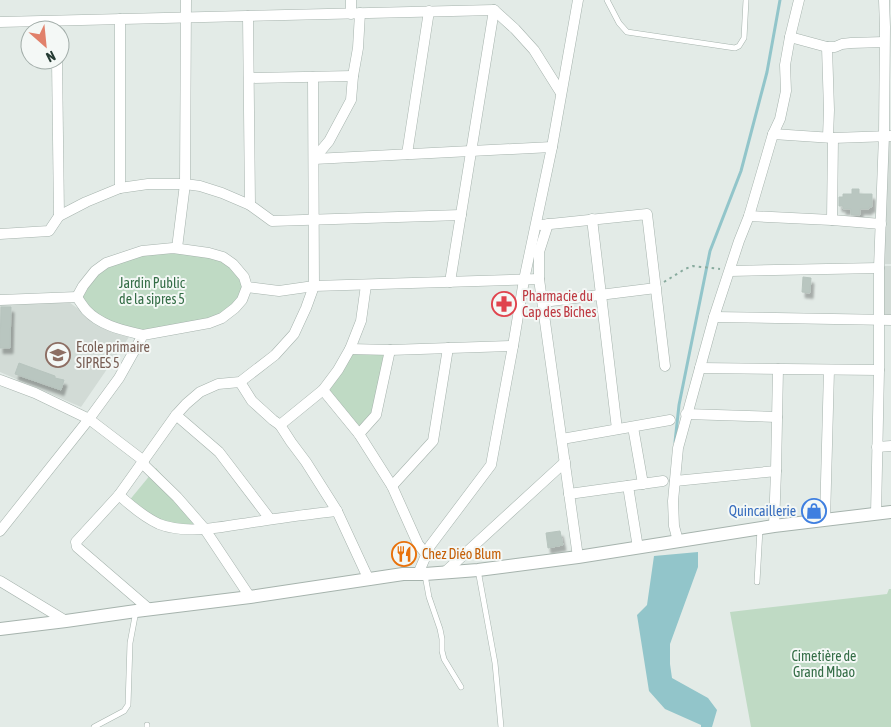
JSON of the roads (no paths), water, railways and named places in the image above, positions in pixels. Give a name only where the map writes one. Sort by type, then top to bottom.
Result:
[{"type":"street","points":[[177,248],[186,184],[186,0]]},
{"type":"street","points":[[314,159],[329,141],[351,100],[358,48],[355,14],[351,0]]},
{"type":"street","points":[[421,574],[430,546],[491,465],[524,280],[552,148],[578,0]]},
{"type":"street","points":[[678,541],[674,526],[673,500],[678,448],[714,317],[749,216],[773,134],[780,119],[786,91],[785,65],[799,0]]},
{"type":"street","points":[[876,514],[879,268],[887,136],[884,42],[888,26],[884,0]]},
{"type":"street","points":[[70,24],[120,19],[494,10],[534,50],[562,93]]},
{"type":"street","points":[[450,282],[494,10]]},
{"type":"street","points":[[407,154],[429,11]]},
{"type":"street","points":[[248,16],[250,205]]},
{"type":"street","points":[[120,19],[120,188]]},
{"type":"street","points":[[0,22],[20,23]]},
{"type":"street","points":[[790,37],[827,47],[851,42],[884,42]]},
{"type":"street","points":[[827,47],[832,220]]},
{"type":"street","points":[[57,70],[59,216]]},
{"type":"street","points":[[249,78],[353,76]]},
{"type":"street","points":[[149,609],[77,547],[76,542],[119,495],[176,415],[186,404],[200,392],[218,384],[240,382],[275,355],[294,334],[314,286],[313,77]]},
{"type":"street","points":[[773,134],[831,137],[887,136]]},
{"type":"street","points":[[314,159],[552,148]]},
{"type":"street","points":[[0,234],[49,231],[59,216],[86,202],[120,188],[148,184],[200,186],[250,205],[272,221],[461,215]]},
{"type":"street","points":[[536,225],[647,214],[665,366]]},
{"type":"street","points":[[749,216],[881,224]]},
{"type":"street","points":[[592,220],[617,429]]},
{"type":"street","points":[[548,224],[539,252],[539,280],[578,557]]},
{"type":"street","points":[[177,248],[223,257],[233,264],[244,276],[247,287],[242,300],[222,318],[209,323],[143,336],[100,322],[86,310],[77,298],[83,286],[95,271],[106,263],[142,251],[177,248]]},
{"type":"street","points":[[730,271],[879,268]]},
{"type":"street","points":[[247,287],[279,291],[314,286],[539,280]]},
{"type":"street","points":[[280,425],[323,390],[338,370],[350,349],[361,321],[366,285]]},
{"type":"street","points":[[542,302],[656,288]]},
{"type":"street","points":[[0,300],[77,298]]},
{"type":"street","points":[[714,317],[891,320]]},
{"type":"street","points":[[0,531],[89,420],[119,378],[143,336]]},
{"type":"street","points":[[350,349],[390,350],[513,346]]},
{"type":"street","points":[[392,486],[433,441],[448,348]]},
{"type":"street","points":[[359,434],[376,415],[390,350]]},
{"type":"street","points":[[700,368],[879,370]]},
{"type":"street","points":[[774,526],[778,369]]},
{"type":"street","points":[[825,520],[829,370]]},
{"type":"street","points":[[0,380],[36,393],[89,420],[143,462],[204,528],[250,597]]},
{"type":"street","points":[[240,382],[252,401],[280,425],[306,462],[337,511],[370,580]]},
{"type":"street","points":[[323,390],[359,434],[392,486],[418,544],[426,554]]},
{"type":"street","points":[[686,414],[777,417]]},
{"type":"street","points":[[176,415],[219,452],[270,519]]},
{"type":"street","points":[[562,439],[670,420]]},
{"type":"street","points":[[633,426],[643,484]]},
{"type":"street","points":[[877,447],[891,446]]},
{"type":"street","points":[[446,572],[565,462]]},
{"type":"street","points":[[675,481],[776,471]]},
{"type":"street","points":[[569,494],[663,481]]},
{"type":"street","points":[[628,486],[638,548]]},
{"type":"street","points":[[119,495],[147,517],[161,524],[182,529],[204,528],[337,511]]},
{"type":"street","points":[[0,629],[136,610],[250,597],[403,574],[478,570],[578,557],[760,528],[891,512]]},
{"type":"street","points":[[0,581],[66,621]]},
{"type":"lane","points":[[607,0],[619,23],[627,32],[735,48],[739,46],[744,38],[746,0]]},
{"type":"lane","points":[[757,582],[760,528]]},
{"type":"lane","points":[[478,570],[495,663],[501,727]]},
{"type":"lane","points":[[421,574],[440,629],[444,659],[461,687]]},
{"type":"lane","points":[[94,727],[124,711],[128,705],[130,643],[136,610]]},
{"type":"water","points":[[698,552],[698,567],[670,644],[670,664],[672,678],[708,698],[717,710],[712,727],[701,727],[701,725],[665,709],[649,691],[637,615],[647,605],[654,556]]},
{"type":"waterway","points":[[675,442],[679,405],[710,251],[741,171],[767,72],[780,0]]},
{"type":"place","name":"Pharmacie du Cap des Biches","points":[[504,304]]},
{"type":"place","name":"Ecole primaire SIPRES 5","points":[[58,355]]},
{"type":"place","name":"Quincaillerie","points":[[814,511]]},
{"type":"place","name":"Chez Diéo Blum","points":[[404,554]]},
{"type":"park label","name":"Jardin Public de la sipres 5","points":[[152,292]]},
{"type":"park label","name":"Cimetière de Grand Mbao","points":[[824,664]]}]
